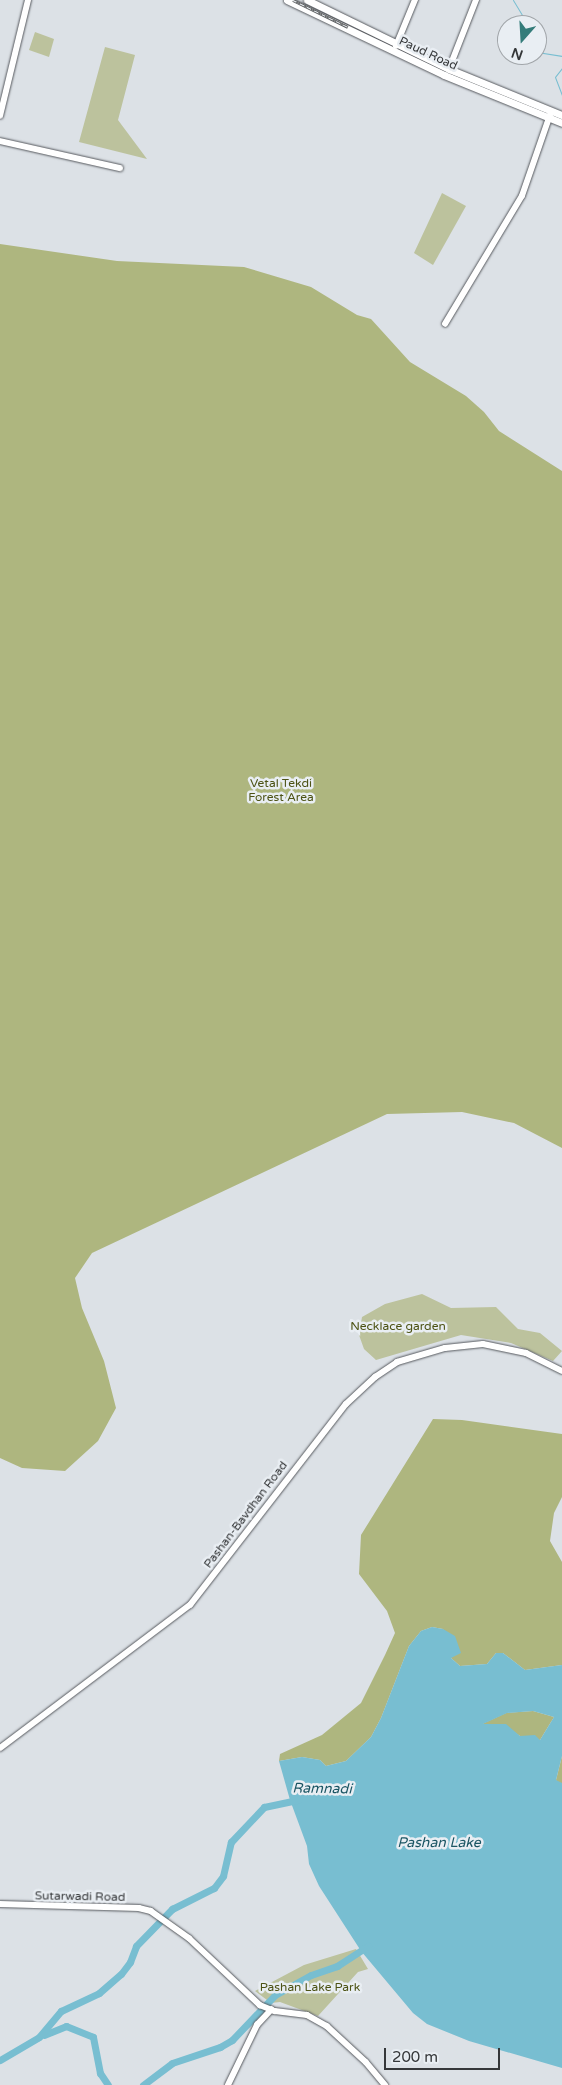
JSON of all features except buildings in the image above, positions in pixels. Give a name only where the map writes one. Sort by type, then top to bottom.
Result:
[{"type":"main road","name":"Paud Road","points":[[287,0],[550,113],[562,123]]},
{"type":"main road","name":"Paud Road","points":[[307,0],[472,87],[550,113],[562,115]]},
{"type":"main road","name":"Pashan-Bavdhan Road","points":[[0,1748],[190,1605],[346,1404],[375,1377],[397,1362],[445,1348],[483,1344],[522,1353],[562,1371]]},
{"type":"main road","name":"Pashan-Bavdhan Road","points":[[522,1353],[562,1376]]},
{"type":"street","points":[[0,116],[28,0]]},
{"type":"street","points":[[395,47],[415,0]]},
{"type":"street","points":[[449,69],[476,0]]},
{"type":"street","points":[[445,324],[522,196],[550,113]]},
{"type":"street","points":[[0,141],[120,168]]},
{"type":"street","name":"Sutarwadi Road","points":[[2,1905],[139,1908],[155,1913],[189,1938],[260,2005],[269,2010]]},
{"type":"street","points":[[228,2085],[257,2025],[269,2010],[298,2013],[326,2026],[366,2062],[385,2085]]},
{"type":"green space","points":[[35,32],[54,39],[49,57],[29,50]]},
{"type":"green space","points":[[105,47],[135,55],[118,120],[147,159],[79,142]]},
{"type":"green space","points":[[442,193],[466,206],[433,265],[414,253]]},
{"type":"green space","name":"Vetal Tekdi Forest Area","points":[[0,244],[117,261],[244,267],[311,287],[357,315],[371,319],[410,362],[466,396],[484,412],[499,431],[562,471],[562,1148],[514,1123],[462,1112],[387,1114],[92,1253],[75,1278],[82,1308],[104,1361],[116,1408],[98,1441],[65,1471],[22,1468],[0,1458]]},
{"type":"green space","name":"Necklace garden","points":[[422,1294],[451,1308],[496,1307],[518,1329],[540,1333],[562,1351],[553,1361],[511,1343],[461,1335],[376,1360],[364,1349],[359,1335],[362,1317],[385,1304]]},
{"type":"green space","points":[[433,1419],[462,1420],[562,1434],[562,1497],[554,1513],[550,1541],[562,1562],[562,1665],[525,1670],[503,1653],[496,1653],[487,1664],[460,1666],[451,1658],[443,1629],[432,1627],[421,1631],[409,1646],[381,1718],[371,1737],[346,1761],[326,1766],[320,1760],[302,1757],[279,1761],[280,1754],[322,1735],[361,1703],[395,1633],[387,1611],[359,1574],[361,1535]]},
{"type":"green space","points":[[533,1711],[554,1717],[540,1740],[520,1736],[508,1728],[482,1724],[506,1713]]},
{"type":"green space","points":[[562,1756],[562,1783],[557,1783],[556,1780]]},
{"type":"green space","name":"Pashan Lake Park","points":[[356,1949],[368,1969],[358,1972],[318,2016],[280,2002],[271,2003],[255,1991],[304,1965]]},
{"type":"water","name":"Pashan Lake","points":[[432,1627],[443,1629],[455,1636],[461,1653],[451,1658],[460,1666],[487,1664],[496,1653],[503,1653],[525,1670],[562,1665],[562,1756],[556,1780],[562,1783],[562,2068],[469,2041],[427,2024],[413,2013],[361,1951],[319,1886],[309,1864],[307,1846],[290,1800],[279,1761],[302,1757],[320,1760],[326,1766],[346,1761],[371,1737],[381,1718],[409,1646],[421,1631]],"holes":[[[533,1711],[554,1717],[540,1740],[535,1735],[520,1736],[506,1724],[483,1724],[507,1713]]]},
{"type":"waterway","points":[[513,0],[522,15]]},
{"type":"waterway","points":[[547,54],[562,56]]},
{"type":"waterway","points":[[562,68],[555,77],[562,95]]},
{"type":"waterway","name":"Ramnadi","points":[[0,2060],[39,2037],[61,2011],[99,1993],[121,1974],[130,1962],[136,1946],[172,1909],[214,1888],[223,1876],[231,1842],[264,1807],[298,1800]]},
{"type":"waterway","name":"Ramnadi","points":[[143,2085],[172,2063],[220,2047],[232,2040],[275,1995],[311,1975],[337,1966],[368,1946]]},
{"type":"waterway","name":"Ramnadi","points":[[44,2035],[66,2026],[93,2037],[100,2073],[108,2085]]},
{"type":"railway","points":[[293,0],[348,27]]}]
